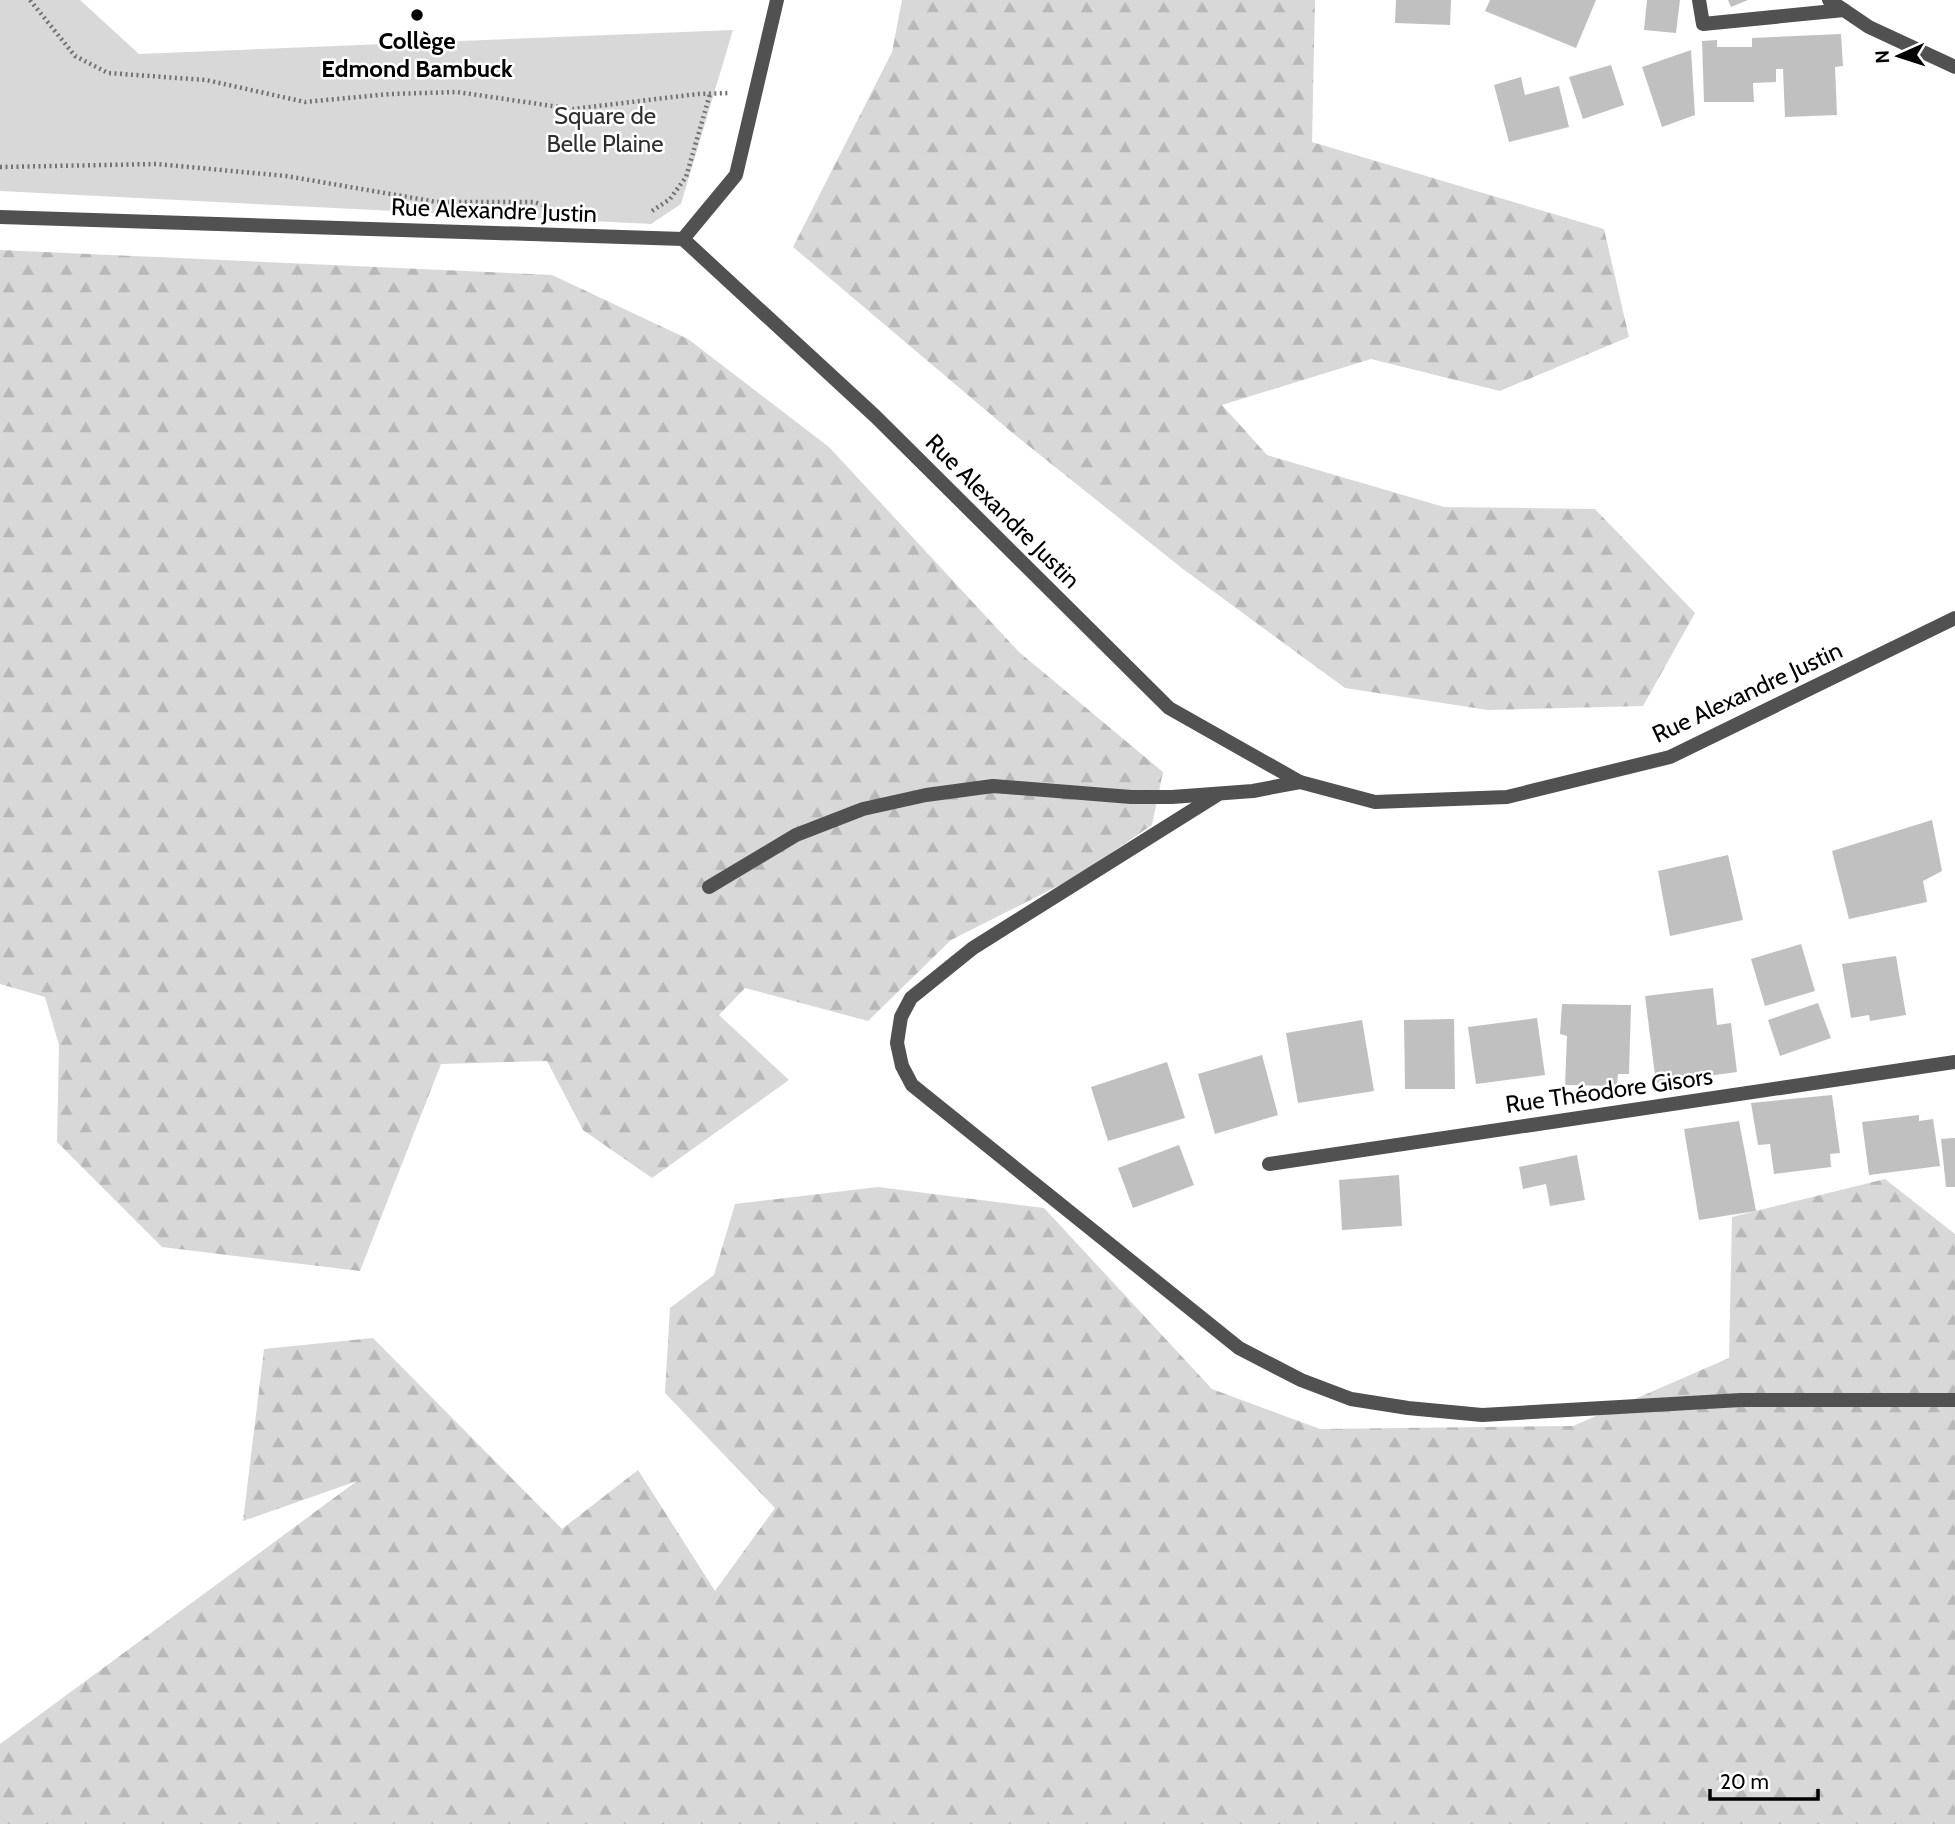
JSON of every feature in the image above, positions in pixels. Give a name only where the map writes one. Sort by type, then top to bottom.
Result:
[{"type":"street","points":[[683,239],[736,175],[777,0]]},
{"type":"street","points":[[1699,0],[1703,24],[1844,10]]},
{"type":"street","points":[[1829,0],[1870,27],[1955,67]]},
{"type":"street","name":"Rue Alexandre Justin","points":[[0,216],[683,239],[875,416],[1169,708],[1300,782],[1375,802],[1507,797],[1670,757],[1955,618]]},
{"type":"street","points":[[709,887],[796,835],[863,809],[926,795],[993,786],[1131,797],[1217,795],[1300,782]]},
{"type":"street","points":[[1217,795],[973,948],[911,998],[901,1017],[897,1043],[902,1066],[912,1084],[1239,1348],[1301,1380],[1351,1399],[1482,1415],[1741,1400],[1955,1400]]},
{"type":"street","name":"Rue Théodore Gisors","points":[[1269,1164],[1955,1062]]},
{"type":"path","points":[[30,0],[75,56],[107,73],[206,80],[305,102],[390,94],[457,92],[573,108],[710,94],[755,93]]},
{"type":"path","points":[[642,218],[670,199],[686,177],[710,94]]},
{"type":"path","points":[[0,167],[156,164],[286,176],[437,202],[534,202],[558,209]]},
{"type":"green space","name":"Square de Belle Plaine","points":[[0,0],[80,0],[139,54],[733,30],[681,204],[651,224],[0,191]]},
{"type":"green space","points":[[902,0],[1315,0],[1312,142],[1604,229],[1629,337],[1500,391],[1371,359],[1222,405],[1267,455],[1444,507],[1595,509],[1695,613],[1643,706],[1488,710],[1345,688],[1183,569],[1015,435],[793,247],[892,52]]},
{"type":"green space","points":[[0,250],[552,275],[688,339],[829,447],[1019,652],[1163,772],[1152,825],[1074,878],[951,940],[868,1021],[745,988],[719,1015],[789,1080],[652,1178],[583,1130],[547,1061],[441,1064],[360,1271],[162,1247],[57,1142],[59,1045],[45,997],[0,984]]},
{"type":"green space","points":[[1885,1179],[1955,1234],[1955,1824],[0,1824],[0,1744],[357,1481],[243,1521],[264,1349],[373,1338],[562,1529],[638,1470],[715,1591],[775,1508],[665,1393],[670,1308],[714,1275],[735,1204],[878,1187],[1044,1208],[1212,1389],[1320,1429],[1573,1426],[1729,1358],[1732,1217]]},
{"type":"building","points":[[1396,0],[1451,0],[1450,25],[1395,23]]},
{"type":"building","points":[[1490,0],[1596,0],[1576,48],[1485,11]]},
{"type":"building","points":[[1647,0],[1680,0],[1676,33],[1644,30]]},
{"type":"building","points":[[1728,0],[1748,0],[1731,7]]},
{"type":"building","points":[[1841,34],[1843,66],[1835,67],[1837,115],[1785,117],[1783,69],[1776,69],[1776,82],[1753,83],[1754,102],[1704,102],[1702,41],[1717,40],[1717,47],[1752,47],[1752,38]]},
{"type":"building","points":[[1691,50],[1695,115],[1662,127],[1642,67]]},
{"type":"building","points":[[1611,65],[1624,105],[1583,119],[1569,77]]},
{"type":"building","points":[[1521,77],[1525,95],[1559,86],[1569,127],[1509,142],[1494,85]]},
{"type":"building","points":[[1932,820],[1942,871],[1923,881],[1927,902],[1849,919],[1832,851]]},
{"type":"building","points":[[1728,855],[1743,920],[1670,936],[1658,871]]},
{"type":"building","points":[[1801,944],[1815,991],[1765,1006],[1751,959]]},
{"type":"building","points":[[1896,956],[1906,1015],[1870,1021],[1869,1015],[1851,1018],[1842,964]]},
{"type":"building","points":[[1713,988],[1717,1025],[1731,1023],[1737,1072],[1656,1083],[1645,996]]},
{"type":"building","points":[[1818,1003],[1831,1038],[1780,1056],[1768,1020]]},
{"type":"building","points":[[1562,1004],[1631,1005],[1629,1074],[1618,1074],[1617,1086],[1565,1085],[1567,1036],[1560,1034]]},
{"type":"building","points":[[1537,1018],[1545,1075],[1476,1084],[1468,1027]]},
{"type":"building","points":[[1454,1019],[1455,1089],[1405,1089],[1404,1020]]},
{"type":"building","points":[[1362,1020],[1374,1091],[1298,1103],[1286,1033]]},
{"type":"building","points":[[1262,1055],[1278,1115],[1215,1134],[1198,1074]]},
{"type":"building","points":[[1167,1062],[1185,1118],[1108,1141],[1091,1087]]},
{"type":"building","points":[[1832,1095],[1840,1153],[1830,1154],[1831,1167],[1774,1174],[1770,1144],[1758,1145],[1751,1103]]},
{"type":"building","points":[[1919,1115],[1919,1121],[1933,1119],[1940,1166],[1869,1175],[1862,1122]]},
{"type":"building","points":[[1739,1121],[1756,1211],[1699,1220],[1684,1129]]},
{"type":"building","points":[[1955,1138],[1955,1187],[1946,1187],[1941,1139]]},
{"type":"building","points":[[1179,1145],[1194,1185],[1133,1208],[1118,1168]]},
{"type":"building","points":[[1577,1155],[1585,1200],[1550,1206],[1546,1184],[1523,1189],[1519,1167]]},
{"type":"building","points":[[1399,1175],[1402,1226],[1342,1230],[1339,1180]]},
{"type":"place","name":"Collège Edmond Bambuck","points":[[417,15]]}]
